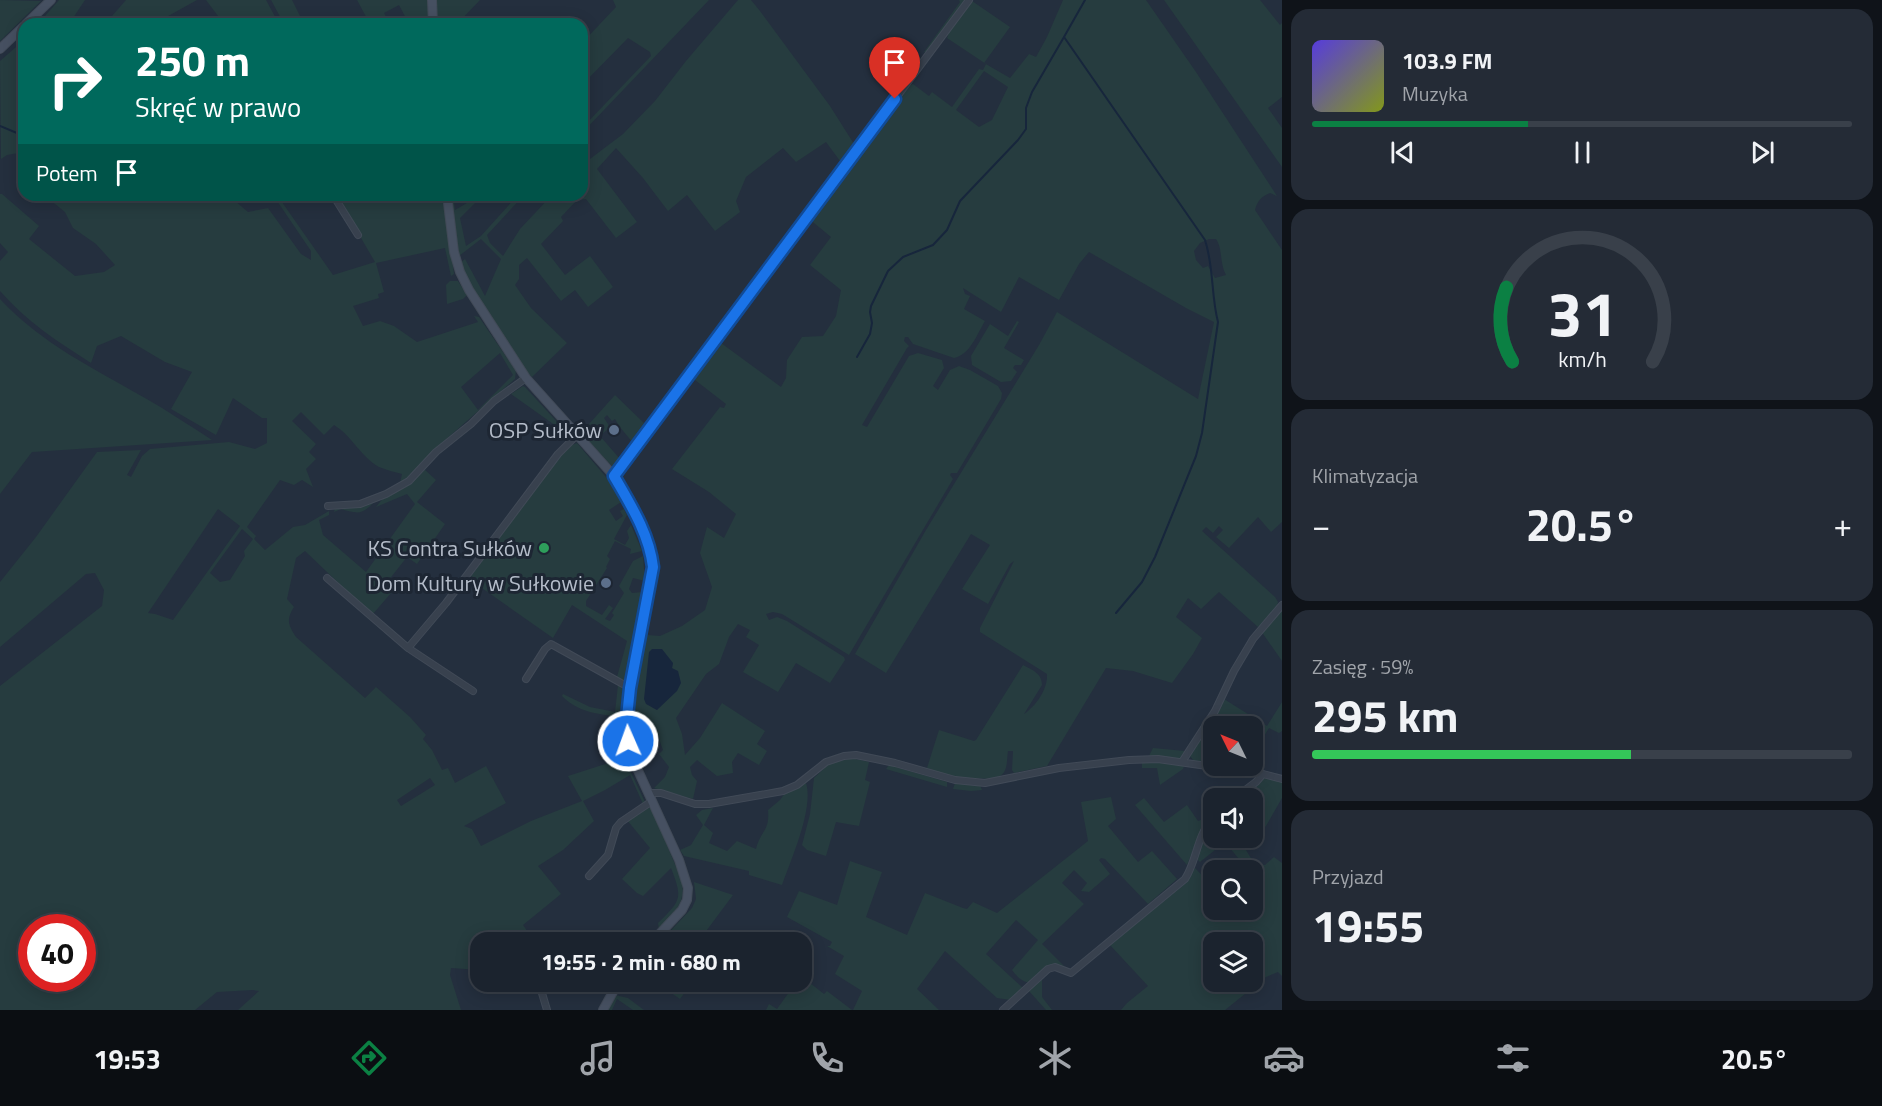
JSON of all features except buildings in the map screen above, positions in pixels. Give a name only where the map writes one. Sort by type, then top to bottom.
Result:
[{"type":"street","points":[[32,18],[51,0]]},
{"type":"street","points":[[432,0],[434,18]]},
{"type":"street","points":[[614,476],[969,0]]},
{"type":"street","points":[[0,49],[18,32]]},
{"type":"street","points":[[337,201],[358,235]]},
{"type":"street","points":[[448,201],[454,252],[469,290],[526,378],[614,476],[646,535],[651,551],[653,567],[630,688],[627,717],[630,753],[679,860],[688,888],[687,900],[682,910],[661,932]]},
{"type":"street","points":[[328,506],[360,504],[386,494],[409,481],[436,452],[471,424],[494,401],[526,378]]},
{"type":"street","points":[[408,648],[446,603],[558,454],[577,435]]},
{"type":"street","points":[[327,578],[408,648],[473,691]]},
{"type":"street","points":[[1182,762],[1215,711],[1252,639],[1282,605]]},
{"type":"street","points":[[526,679],[545,649],[551,644],[630,688]]},
{"type":"street","points":[[589,876],[608,855],[616,828],[650,797],[661,793],[695,804],[709,804],[783,791],[797,785],[826,762],[844,756],[856,755],[954,780],[985,783],[1059,768],[1129,760],[1158,759],[1203,765]]},
{"type":"street","points":[[1263,774],[1282,779]]},
{"type":"street","points":[[1248,788],[1261,776]]},
{"type":"street","points":[[1003,1010],[1048,969],[1055,967],[1071,973],[1185,879],[1190,872],[1203,837]]},
{"type":"street","points":[[542,992],[547,1010]]},
{"type":"street","points":[[603,1010],[613,992]]},
{"type":"green space","points":[[0,0],[41,1],[24,18],[18,18],[18,23],[0,41]]},
{"type":"green space","points":[[59,0],[85,0],[73,18],[43,18]]},
{"type":"green space","points":[[126,0],[197,0],[165,18],[110,18]]},
{"type":"green space","points":[[206,0],[266,0],[276,18],[220,18]]},
{"type":"green space","points":[[271,0],[292,0],[301,18],[281,18]]},
{"type":"green space","points":[[357,0],[429,0],[430,18],[406,18],[399,5],[384,13],[387,18],[367,18]]},
{"type":"green space","points":[[436,0],[480,0],[463,18],[437,18]]},
{"type":"green space","points":[[613,0],[709,0],[588,127],[588,122],[651,56],[650,52],[628,38],[588,79],[588,37],[616,7]]},
{"type":"green space","points":[[738,0],[751,0],[830,106],[854,144],[858,143],[896,89],[896,92],[843,165],[826,142],[796,162],[783,148],[746,177],[736,201],[740,212],[715,231],[687,195],[668,211],[616,148],[597,169],[637,222],[616,238],[588,201],[588,160],[623,134],[655,101]]},
{"type":"green space","points":[[959,0],[966,0],[927,53],[924,52],[960,2]]},
{"type":"green space","points":[[1063,0],[1146,0],[1277,196],[1270,193],[1265,196],[1259,201],[1255,210],[1282,250],[1282,522],[1271,532],[1258,517],[1229,548],[1216,537],[1223,530],[1219,526],[1213,533],[1206,527],[1202,531],[1275,597],[1278,602],[1276,610],[1258,627],[1219,592],[1201,609],[1188,598],[1176,617],[1202,638],[1172,683],[1133,671],[1106,668],[1047,766],[1014,773],[1012,770],[1013,751],[1008,751],[1004,772],[993,779],[950,777],[927,768],[939,730],[976,740],[1023,665],[1033,670],[1042,681],[1042,685],[1024,714],[1037,702],[1043,691],[1047,674],[980,632],[1014,561],[1010,564],[988,604],[962,589],[990,545],[971,534],[886,673],[855,654],[926,530],[1057,312],[1198,399],[1214,322],[1089,252],[1079,264],[1059,300],[1019,277],[1001,312],[963,288],[965,294],[970,296],[964,309],[985,321],[969,348],[954,358],[913,344],[908,337],[905,337],[904,341],[909,346],[862,425],[867,427],[909,356],[918,353],[942,360],[944,368],[933,386],[938,390],[950,370],[959,366],[998,386],[1002,393],[1001,399],[957,473],[951,473],[953,479],[849,655],[782,614],[773,612],[766,614],[769,620],[777,617],[787,621],[844,657],[845,660],[830,683],[796,663],[778,692],[743,672],[759,645],[746,637],[750,630],[738,624],[729,637],[719,664],[706,674],[676,718],[682,734],[685,755],[700,738],[722,703],[765,731],[757,744],[767,751],[759,765],[738,753],[732,762],[733,773],[717,776],[697,760],[690,767],[697,781],[693,799],[654,788],[665,777],[669,767],[659,754],[663,750],[655,728],[635,729],[640,761],[631,734],[631,702],[643,641],[647,633],[660,636],[682,626],[705,610],[712,587],[700,553],[707,527],[724,538],[736,514],[709,492],[672,469],[720,407],[724,408],[726,404],[695,380],[692,375],[734,318],[738,322],[721,343],[781,387],[786,378],[787,360],[802,337],[823,336],[836,316],[841,290],[810,265],[831,237],[808,218],[909,85],[913,84],[929,96],[932,92],[952,107],[979,69],[983,70],[986,64],[1010,78],[1029,54],[1036,57]],"holes":[[[984,71],[1008,87],[992,120],[979,127],[956,110]],[[1216,239],[1226,275],[1215,278],[1208,266],[1203,268],[1196,260],[1194,251],[1200,243]],[[673,663],[657,710],[647,702],[645,692],[647,682]]]},
{"type":"green space","points":[[1164,0],[1260,0],[1280,25],[1282,23],[1282,97],[1268,108],[1282,128],[1282,167]]},
{"type":"green space","points":[[972,1],[1010,27],[984,63],[947,38],[950,30]]},
{"type":"green space","points":[[18,45],[18,153],[1,159],[0,61]]},
{"type":"green space","points":[[0,194],[39,226],[29,239],[75,276],[104,272],[115,265],[96,244],[73,228],[65,212],[51,201],[235,201],[248,212],[268,208],[301,254],[311,260],[311,251],[277,201],[281,201],[333,275],[375,262],[339,201],[445,201],[454,274],[451,276],[445,248],[376,263],[384,292],[378,294],[379,298],[353,306],[363,326],[380,321],[394,326],[417,342],[478,322],[474,316],[479,317],[516,371],[515,379],[436,448],[409,477],[400,483],[402,474],[373,463],[334,425],[324,435],[301,412],[292,421],[316,444],[309,452],[316,459],[306,469],[313,487],[302,480],[294,485],[280,480],[247,527],[256,536],[254,539],[265,550],[293,527],[305,525],[329,511],[329,515],[319,520],[323,535],[366,572],[415,504],[407,494],[376,507],[384,497],[411,482],[424,469],[436,480],[417,502],[445,524],[417,564],[407,557],[384,586],[392,592],[372,615],[305,551],[296,558],[287,599],[294,607],[289,622],[296,637],[365,698],[376,687],[410,717],[426,735],[423,739],[432,750],[442,770],[448,768],[455,783],[486,766],[506,803],[464,826],[472,829],[481,846],[531,821],[582,801],[568,776],[624,758],[645,802],[643,804],[630,775],[583,801],[594,821],[563,850],[538,866],[561,894],[523,925],[528,932],[470,932],[470,969],[451,968],[450,975],[461,1010],[238,1010],[259,991],[253,990],[217,992],[195,1010],[0,1010],[0,686],[102,606],[104,590],[95,573],[86,574],[0,647],[0,582],[36,537],[97,452],[141,450],[127,475],[131,477],[142,456],[150,449],[229,442],[255,449],[267,443],[267,418],[262,418],[233,398],[216,435],[171,409],[192,372],[165,362],[121,336],[97,346],[91,363],[32,321],[0,291],[0,261],[8,252],[0,243]],"holes":[[[500,353],[513,375],[478,410],[461,387]],[[218,509],[240,526],[173,620],[148,613]],[[242,529],[253,539],[244,551],[245,556],[230,580],[220,582],[210,573]],[[430,778],[435,785],[401,806],[397,800]]]},
{"type":"green space","points":[[452,201],[454,201],[455,210],[469,201],[477,201],[460,218],[466,246],[481,236],[513,201],[518,201],[487,235],[490,243],[503,256],[520,229],[546,201],[576,201],[561,217],[563,221],[541,244],[565,275],[590,256],[613,287],[588,307],[575,290],[561,301],[527,258],[519,265],[519,279],[515,285],[531,308],[567,343],[532,377],[523,368],[491,315],[471,288],[460,263],[465,259],[485,296],[501,259],[481,239],[459,256]]},
{"type":"green space","points":[[450,281],[458,281],[467,295],[463,299],[447,304],[446,285]]},
{"type":"green space","points":[[0,299],[16,315],[51,342],[212,440],[32,452],[0,494]]},
{"type":"green space","points":[[1017,321],[1019,322],[1004,348],[1024,360],[1021,365],[1015,365],[1013,368],[1017,372],[1011,381],[1001,382],[972,365],[971,356],[990,324],[1008,336]]},
{"type":"green space","points":[[525,387],[570,436],[511,394]]},
{"type":"green space","points":[[615,395],[647,426],[634,444],[615,419],[612,421],[607,415],[604,418],[609,428],[600,436],[620,459],[629,452],[618,466],[612,466],[581,433]]},
{"type":"green space","points":[[577,443],[611,483],[621,502],[609,510],[616,521],[623,516],[620,511],[624,509],[627,515],[614,539],[625,545],[629,538],[627,531],[631,525],[642,551],[630,554],[631,549],[615,541],[607,556],[610,559],[607,568],[586,601],[586,606],[602,615],[609,605],[613,608],[605,619],[610,621],[624,593],[619,586],[633,561],[643,556],[645,581],[633,578],[629,589],[632,593],[643,592],[625,681],[617,677],[627,641],[572,605],[553,638],[469,579],[545,474],[569,446]]},
{"type":"green space","points":[[375,501],[360,512],[341,509],[334,512],[335,508]]},
{"type":"green space","points":[[1282,608],[1282,661],[1261,631]]},
{"type":"green space","points":[[618,685],[623,689],[620,717],[581,709],[562,696],[563,694],[590,707],[615,712]]},
{"type":"green space","points":[[1224,699],[1251,716],[1214,716]]},
{"type":"green space","points":[[1282,702],[1282,731],[1279,733],[1269,728],[1263,738],[1263,723],[1267,726]]},
{"type":"green space","points":[[1203,733],[1203,762],[1194,761],[1190,756]]},
{"type":"green space","points":[[1153,748],[1185,751],[1179,759],[1149,756]]},
{"type":"green space","points":[[851,758],[869,762],[865,780],[870,782],[859,826],[836,822],[826,856],[807,850],[802,845],[810,814],[814,778],[829,764]]},
{"type":"green space","points":[[1142,763],[1184,766],[1160,785],[1157,768],[1142,768]]},
{"type":"green space","points":[[889,765],[947,782],[947,787],[886,769]]},
{"type":"green space","points":[[1265,778],[1282,782],[1282,798],[1263,829],[1263,788],[1252,788]]},
{"type":"green space","points":[[806,783],[808,794],[804,820],[782,885],[749,875],[749,871],[684,856],[680,850],[691,845],[703,825],[696,815],[702,810],[713,808],[704,825],[713,833],[709,843],[727,851],[737,841],[756,849],[766,827],[768,810],[785,793]]},
{"type":"green space","points":[[955,783],[980,785],[982,790],[953,789]]},
{"type":"green space","points":[[1111,797],[1116,819],[1108,826],[1138,862],[1152,851],[1177,879],[1148,904],[1105,859],[1099,860],[1110,874],[1089,892],[1081,891],[1087,883],[1074,870],[1062,883],[1084,904],[1042,944],[1064,966],[1052,965],[1031,983],[1018,977],[1012,970],[1038,940],[1016,920],[986,954],[1023,988],[1011,1000],[997,998],[945,951],[917,989],[939,1010],[853,1010],[862,991],[835,974],[844,956],[827,946],[830,946],[832,942],[787,917],[799,891],[837,905],[850,861],[882,872],[866,917],[907,935],[925,893],[963,908],[967,909],[973,902],[997,913],[1088,841],[1081,802]]},
{"type":"green space","points":[[1144,798],[1164,822],[1187,805],[1198,821],[1203,819],[1203,825],[1187,865],[1135,805]]},
{"type":"green space","points":[[647,807],[652,809],[682,881],[683,889],[677,909],[659,930],[658,923],[678,899],[677,886],[671,868],[643,896],[622,879],[650,848],[627,820]]},
{"type":"green space","points":[[1203,839],[1203,848],[1218,848],[1200,862],[1197,859]]},
{"type":"green space","points":[[1230,848],[1245,848],[1252,860],[1240,860]]},
{"type":"green space","points":[[1274,857],[1282,863],[1282,976],[1278,972],[1263,979],[1263,932],[1203,932],[1203,992],[1247,992],[1225,1010],[1121,1010],[1148,986],[1110,945],[1186,883],[1195,868],[1203,876],[1203,920],[1263,920],[1263,865]]},
{"type":"green space","points":[[694,882],[733,895],[705,932],[669,932],[692,908],[696,899]]},
{"type":"green space","points":[[1042,979],[1042,997],[1052,1010],[1046,1010],[1029,991]]},
{"type":"green space","points":[[812,985],[824,994],[827,991],[852,1010],[766,1010],[769,1004],[777,1009],[789,992],[812,992]]},
{"type":"green space","points":[[670,992],[685,992],[680,999]]},
{"type":"green space","points":[[615,995],[628,998],[644,1010],[633,1010],[617,999],[612,1010],[607,1010]]},
{"type":"water","points":[[652,649],[662,649],[673,663],[672,668],[678,671],[681,683],[677,691],[657,710],[646,704],[644,699],[649,652]]},
{"type":"waterway","points":[[1085,0],[1064,37],[1205,240],[1218,322],[1202,433],[1196,456],[1155,557],[1142,582],[1116,613]]},
{"type":"waterway","points":[[857,357],[870,334],[871,306],[888,271],[903,257],[933,245],[947,230],[960,201],[1018,140],[1026,129],[1026,108],[1032,92],[1064,37]]},
{"type":"waterway","points":[[0,126],[18,134]]},
{"type":"place","name":"OSP Sułków","points":[[614,430]]},
{"type":"place","name":"KS Contra Sułków","points":[[544,548]]},
{"type":"place","name":"Dom Kultury w Sułkowie","points":[[606,583]]},
{"type":"route","points":[[628,741],[627,717],[630,688],[653,567],[646,535],[614,476],[895,99]]}]
